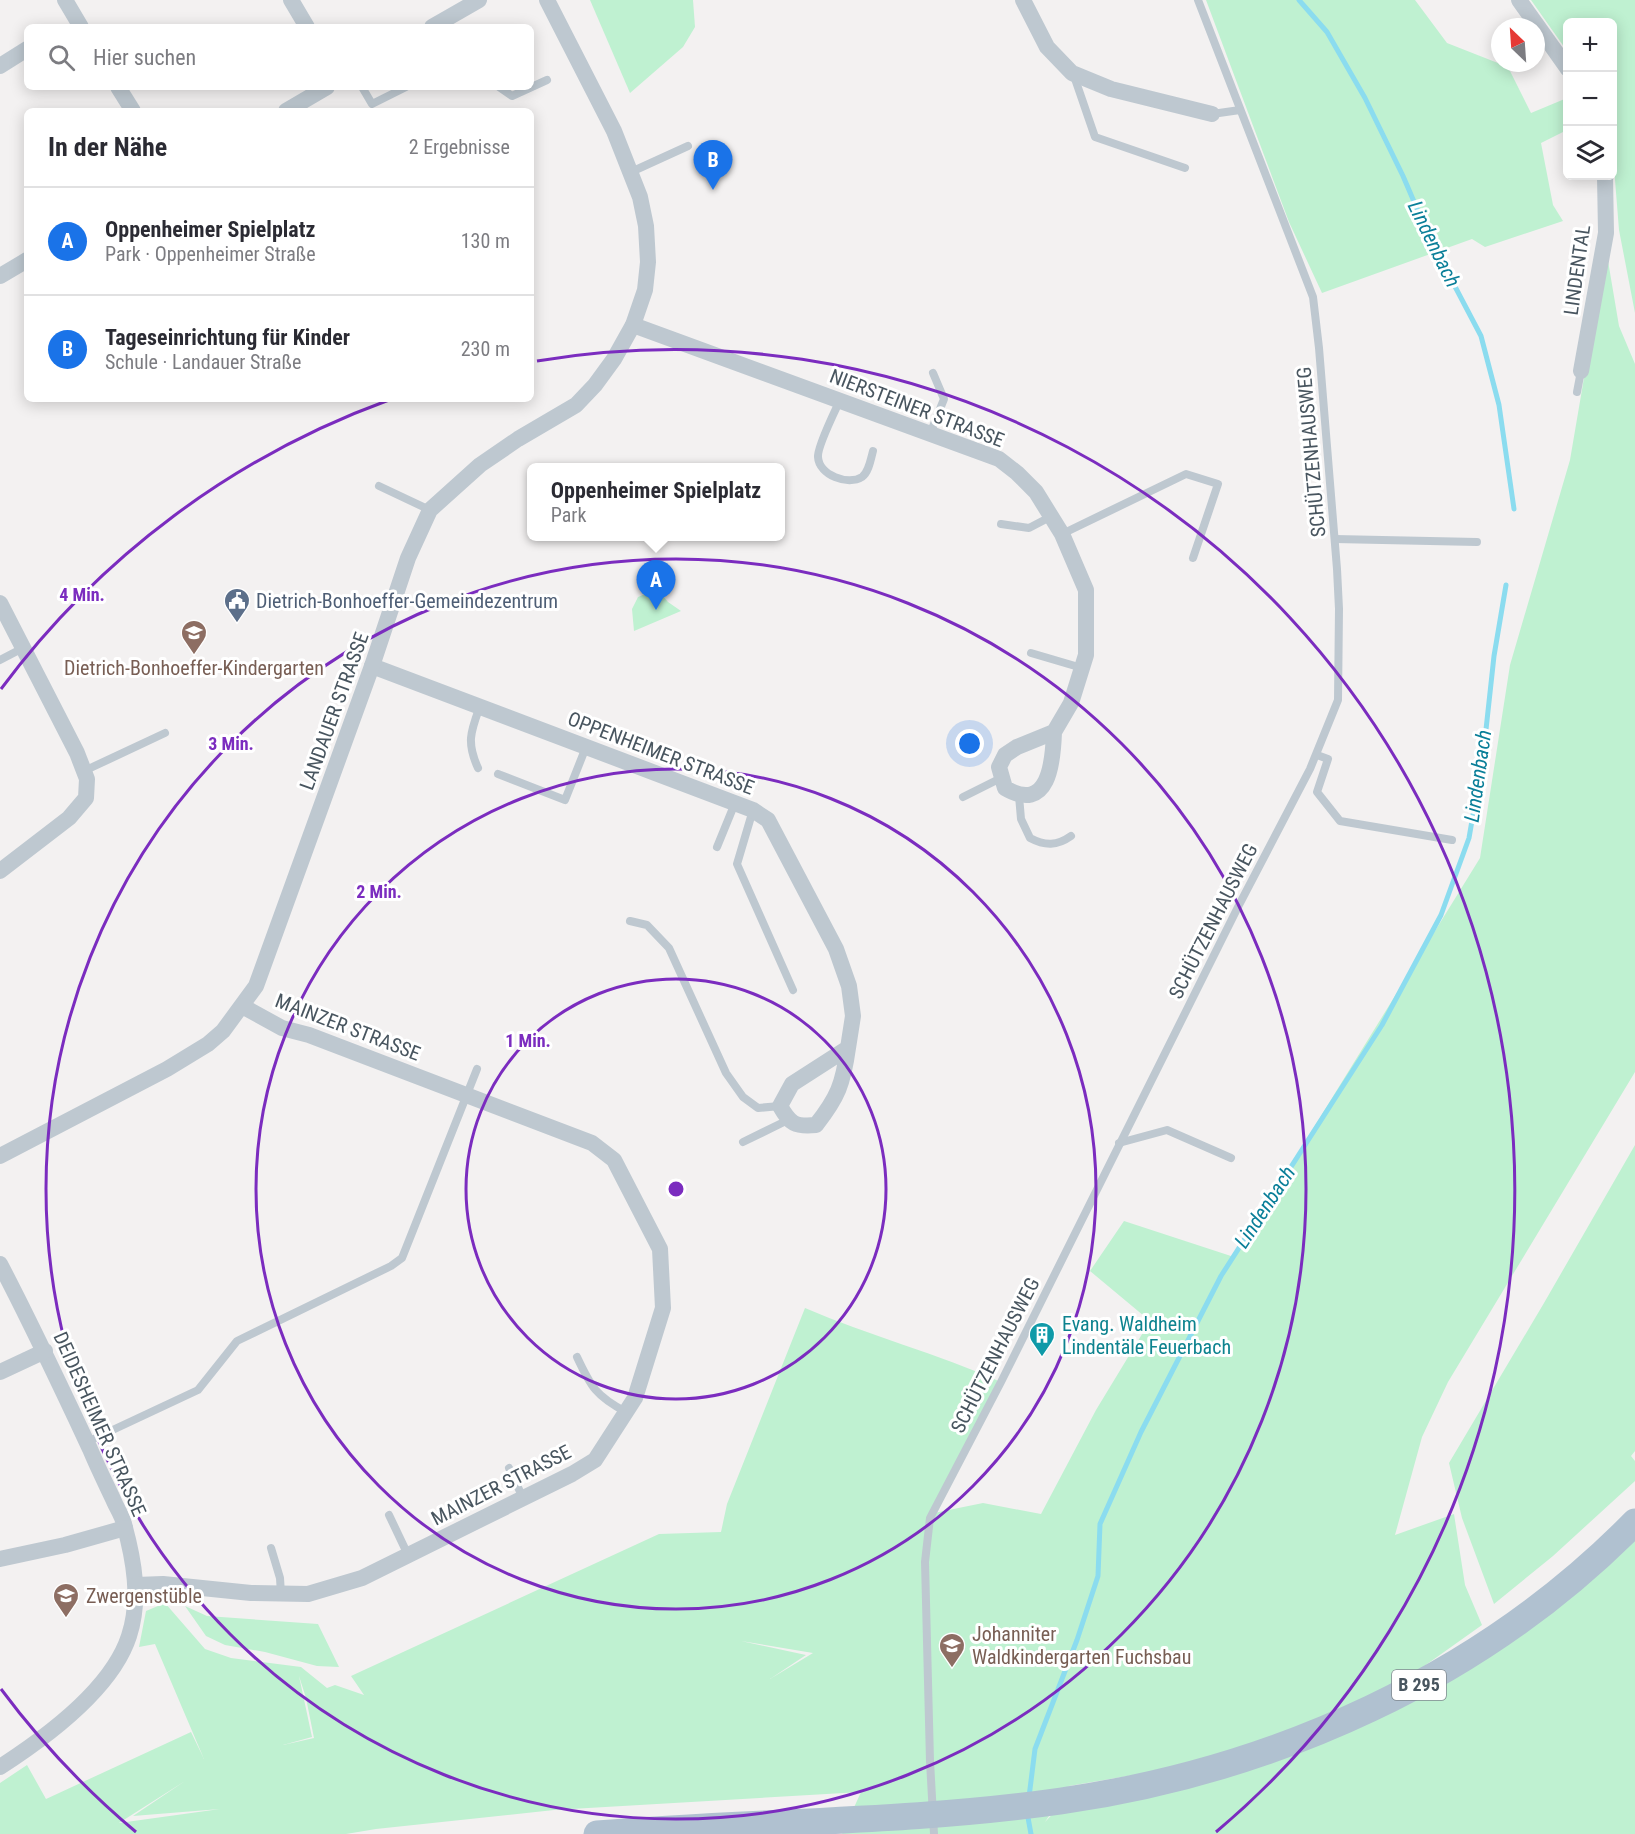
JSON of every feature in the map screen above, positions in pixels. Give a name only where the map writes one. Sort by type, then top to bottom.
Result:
[{"type":"main road","name":"B 295","points":[[597,1834],[1004,1808],[1061,1801],[1166,1781],[1231,1764],[1281,1747],[1363,1713],[1425,1682],[1483,1647],[1557,1593],[1635,1522]]},
{"type":"street","points":[[65,0],[73,24]]},
{"type":"street","points":[[291,0],[305,24]]},
{"type":"street","points":[[437,24],[479,0]]},
{"type":"street","name":"LANDAUER STRASSE","points":[[0,1156],[167,1069],[208,1044],[224,1031],[256,986],[372,666],[408,558],[430,510],[480,465],[518,439],[576,405],[608,368],[633,326],[645,290],[648,262],[646,226],[640,197],[614,131],[547,0]]},
{"type":"street","points":[[1023,0],[1047,47],[1072,73],[1111,89],[1212,114]]},
{"type":"street","points":[[1519,0],[1563,62]]},
{"type":"street","points":[[0,66],[24,51]]},
{"type":"street","points":[[120,90],[131,108]]},
{"type":"street","points":[[291,108],[322,90]]},
{"type":"street","name":"LINDENTAL","points":[[1581,371],[1606,233],[1605,180]]},
{"type":"street","points":[[0,276],[24,262]]},
{"type":"street","name":"NIERSTEINER STRASSE","points":[[633,326],[999,459],[1036,492],[1062,534],[1086,590],[1086,655],[1071,703],[1054,732],[1053,760],[1049,777],[1036,792],[1019,796]]},
{"type":"street","points":[[0,603],[77,753],[87,780],[86,798],[69,818],[0,871]]},
{"type":"street","name":"OPPENHEIMER STRASSE","points":[[372,666],[735,803],[753,810],[768,820],[836,948],[849,987],[853,1016],[844,1073],[834,1102],[816,1125],[798,1126],[784,1113]]},
{"type":"street","points":[[1019,796],[1005,788],[1001,778],[999,767],[1005,755],[1017,747],[1054,732]]},
{"type":"street","name":"MAINZER STRASSE","points":[[136,1585],[163,1584],[281,1594],[308,1594],[362,1578],[523,1498],[595,1460],[635,1398],[663,1308],[660,1249],[614,1160],[592,1143],[309,1035],[282,1028],[242,1006]]},
{"type":"street","points":[[784,1113],[792,1084],[848,1048]]},
{"type":"street","name":"DEIDESHEIMER STRASSE","points":[[0,1264],[45,1351],[124,1523],[136,1585],[129,1636],[120,1656],[100,1684],[78,1709],[28,1750],[0,1767]]},
{"type":"street","points":[[0,1372],[45,1351]]},
{"type":"street","points":[[0,1559],[65,1545],[124,1528]]},
{"type":"lane","name":"SCHÜTZENHAUSWEG","points":[[934,1834],[925,1562],[930,1518],[1001,1382],[1119,1143],[1317,755],[1338,700],[1340,609],[1313,297],[1198,0]]},
{"type":"lane","points":[[1072,73],[1095,137],[1185,168]]},
{"type":"lane","points":[[534,86],[547,80]]},
{"type":"lane","points":[[364,90],[372,104],[400,90]]},
{"type":"lane","points":[[503,90],[512,96],[525,90]]},
{"type":"lane","points":[[1212,114],[1240,110]]},
{"type":"lane","points":[[631,172],[688,146]]},
{"type":"lane","points":[[1577,392],[1581,371]]},
{"type":"lane","points":[[930,434],[944,399],[933,373]]},
{"type":"lane","points":[[840,400],[819,452],[819,461],[834,477],[855,479],[865,473],[873,451]]},
{"type":"lane","points":[[1062,534],[1186,474],[1218,484],[1192,558]]},
{"type":"lane","points":[[379,486],[430,510]]},
{"type":"lane","points":[[1001,524],[1029,528],[1050,518]]},
{"type":"lane","points":[[1335,539],[1477,542]]},
{"type":"lane","points":[[0,660],[24,647]]},
{"type":"lane","points":[[1031,653],[1082,668]]},
{"type":"lane","points":[[478,768],[471,750],[470,732],[480,706]]},
{"type":"lane","points":[[84,771],[165,733]]},
{"type":"lane","points":[[498,774],[565,800],[586,747]]},
{"type":"lane","points":[[1317,755],[1328,759],[1317,792],[1340,821],[1452,840]]},
{"type":"lane","points":[[963,797],[1001,778]]},
{"type":"lane","points":[[1019,796],[1021,819],[1030,838],[1048,844],[1059,844],[1071,836]]},
{"type":"lane","points":[[717,847],[735,803]]},
{"type":"lane","points":[[753,810],[737,864],[793,990]]},
{"type":"lane","points":[[630,921],[647,925],[669,948],[726,1073],[743,1097],[758,1108],[784,1113]]},
{"type":"lane","points":[[87,1442],[198,1390],[237,1341],[391,1266],[402,1258],[477,1069]]},
{"type":"lane","points":[[743,1142],[784,1113]]},
{"type":"lane","points":[[1119,1143],[1167,1130],[1231,1158]]},
{"type":"lane","points":[[577,1357],[591,1386],[597,1393],[626,1412]]},
{"type":"lane","points":[[508,1468],[523,1498]]},
{"type":"lane","points":[[389,1515],[408,1555]]},
{"type":"lane","points":[[271,1548],[280,1578],[281,1594]]},
{"type":"green space","points":[[590,0],[693,0],[695,27],[683,47],[630,93]]},
{"type":"green space","points":[[1206,0],[1415,0],[1447,43],[1491,60],[1491,72],[1510,72],[1531,113],[1563,100],[1563,132],[1541,143],[1553,205],[1563,221],[1485,247],[1472,239],[1322,293],[1289,222]]},
{"type":"green space","points":[[1531,0],[1635,0],[1635,313],[1619,230],[1615,180],[1617,180],[1617,18],[1563,18],[1563,45]]},
{"type":"green space","points":[[1606,249],[1619,326],[1635,364],[1635,1072],[1448,1382],[1422,1437],[1395,1535],[1454,1514],[1465,1585],[1482,1625],[1392,1689],[1262,1742],[1157,1771],[1069,1786],[1045,1822],[1060,1806],[1387,1711],[1635,1530],[1635,1834],[842,1834],[861,1792],[554,1810],[346,1834],[0,1834],[0,1783],[27,1765],[46,1799],[191,1732],[204,1759],[155,1644],[139,1647],[146,1611],[165,1603],[205,1649],[231,1658],[301,1667],[327,1688],[335,1685],[364,1695],[351,1676],[659,1534],[721,1532],[727,1504],[805,1308],[1001,1382],[934,1513],[983,1503],[1041,1514],[1096,1410],[1150,1321],[1090,1271],[1124,1221],[1234,1257],[1480,858],[1510,665],[1570,460]],"holes":[[[741,1641],[813,1653],[770,1679],[806,1655]],[[299,1676],[314,1738],[283,1745],[312,1737]],[[185,1781],[133,1816],[220,1809],[119,1823]]]},
{"type":"green space","points":[[657,589],[668,602],[681,611],[634,631],[632,609],[638,597]]},
{"type":"green space","points":[[1635,1145],[1635,1451],[1631,1456],[1635,1461],[1635,1481],[1553,1556],[1494,1604],[1462,1518],[1449,1463]]},
{"type":"green space","points":[[185,1606],[207,1616],[318,1624],[339,1667],[317,1666],[265,1652],[225,1645],[206,1636]]},
{"type":"waterway","name":"Lindenbach","points":[[1299,0],[1327,32],[1365,98],[1403,176],[1430,239],[1481,336],[1499,405],[1514,509]]},
{"type":"waterway","name":"Lindenbach","points":[[1029,1797],[1035,1749],[1077,1640],[1098,1576],[1100,1524],[1141,1432],[1221,1276],[1382,1025],[1441,915],[1469,838],[1483,757],[1494,656],[1506,585]]},
{"type":"waterway","name":"Lindenbach","points":[[1027,1812],[1031,1834]]},
{"type":"place","name":"Tageseinrichtung für Kinder","points":[[713,190]]},
{"type":"place","name":"Oppenheimer Spielplatz","points":[[656,610]]},
{"type":"place","name":"Dietrich-Bonhoeffer-Gemeindezentrum","points":[[237,624]]},
{"type":"place","name":"Dietrich-Bonhoeffer-Kindergarten","points":[[194,656]]},
{"type":"place","name":"Evang. Waldheim Lindentäle Feuerbach","points":[[1042,1358]]},
{"type":"place","name":"Zwergenstüble","points":[[66,1619]]},
{"type":"place","name":"Johanniter Waldkindergarten Fuchsbau","points":[[952,1669]]}]
